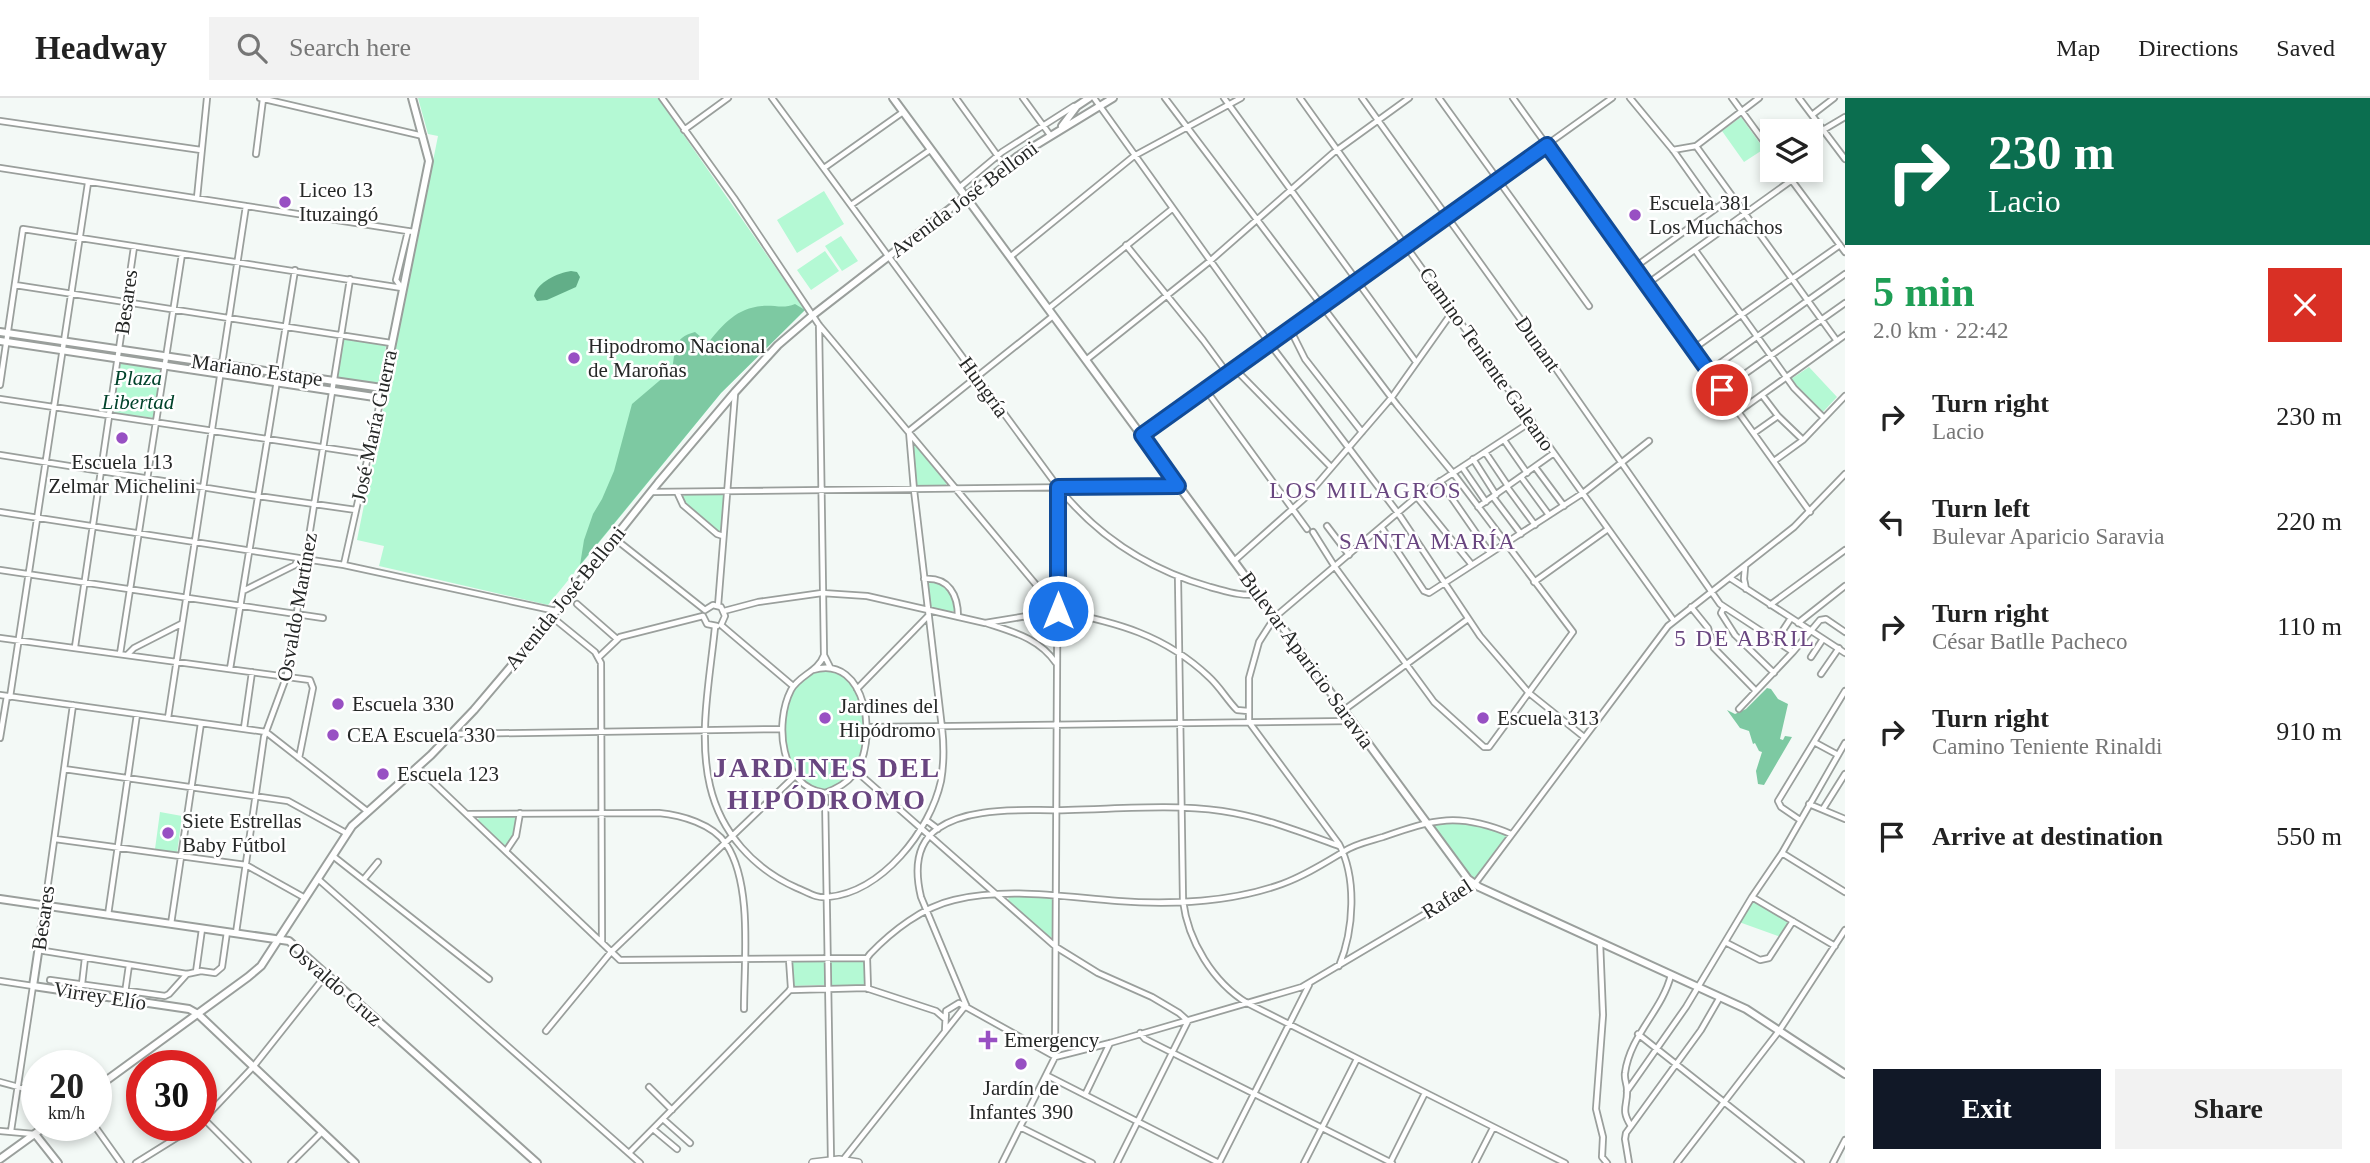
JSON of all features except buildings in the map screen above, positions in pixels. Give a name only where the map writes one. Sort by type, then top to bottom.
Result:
[{"type":"main road","points":[[813,1163],[831,1160],[858,1163]]},
{"type":"street","points":[[197,198],[207,98]]},
{"type":"street","points":[[256,155],[262,98],[424,136]]},
{"type":"street","name":"José María Guerra","points":[[344,565],[381,398],[411,232],[429,160],[412,98]]},
{"type":"street","points":[[662,98],[734,198],[819,325],[1058,611]]},
{"type":"street","points":[[684,130],[728,98]]},
{"type":"street","name":"Hungría","points":[[772,98],[1058,487],[1083,516],[1111,540],[1149,564],[1178,578],[1240,595],[1258,594]]},
{"type":"street","name":"Bulevar Aparicio Saravia","points":[[893,98],[1474,885],[1746,1009],[1845,1073]]},
{"type":"street","points":[[956,98],[1005,166]]},
{"type":"street","points":[[1023,98],[1049,135]]},
{"type":"street","points":[[1092,98],[1269,344],[1398,513],[1468,619],[1498,658],[1530,693],[1584,737]]},
{"type":"street","name":"Avenida José Belloni","points":[[958,189],[997,155],[1092,98]]},
{"type":"street","name":"Avenida José Belloni","points":[[112,1076],[256,971],[346,833],[452,734],[554,614],[658,483],[778,345],[1005,166],[1049,135],[1113,98]]},
{"type":"street","points":[[1165,98],[1322,307],[1573,632],[1489,747],[1484,747],[1434,702],[1335,567],[1313,532]]},
{"type":"street","points":[[1224,98],[1416,362]]},
{"type":"street","points":[[1010,257],[1135,156],[1241,98]]},
{"type":"street","name":"Camino Teniente Galeano","points":[[1300,98],[1674,621]]},
{"type":"street","name":"Dunant","points":[[1362,98],[1724,607]]},
{"type":"street","points":[[1086,360],[1210,261],[1337,150],[1409,98]]},
{"type":"street","points":[[1439,98],[1589,306]]},
{"type":"street","points":[[1513,98],[1810,512]]},
{"type":"street","points":[[1142,435],[1612,98]]},
{"type":"street","points":[[1630,98],[1673,150],[1715,209]]},
{"type":"street","points":[[1732,98],[1760,136]]},
{"type":"street","points":[[1673,150],[1696,146],[1759,98]]},
{"type":"street","points":[[1799,98],[1815,119]]},
{"type":"street","points":[[1812,115],[1834,98]]},
{"type":"street","name":"Avenida José Belloni","points":[[1059,130],[1080,104]]},
{"type":"street","points":[[824,168],[903,112]]},
{"type":"street","points":[[1845,117],[1823,130],[1845,159]]},
{"type":"street","points":[[0,121],[201,150]]},
{"type":"street","points":[[1696,146],[1837,341]]},
{"type":"street","points":[[851,205],[930,150]]},
{"type":"street","points":[[0,169],[411,232]]},
{"type":"street","points":[[1647,284],[1789,182]]},
{"type":"street","points":[[1793,182],[1845,252]]},
{"type":"street","points":[[0,738],[19,640],[88,183]]},
{"type":"street","points":[[1634,267],[1732,197]]},
{"type":"street","points":[[168,718],[246,206]]},
{"type":"street","points":[[1048,309],[1172,209]]},
{"type":"street","points":[[0,386],[3,341],[23,229],[402,288]]},
{"type":"street","points":[[1126,245],[1228,374]]},
{"type":"street","points":[[1693,349],[1840,245]]},
{"type":"street","name":"Besares","points":[[75,647],[134,247]]},
{"type":"street","points":[[1695,250],[1786,378],[1824,417]]},
{"type":"street","points":[[120,654],[182,254]]},
{"type":"street","points":[[230,669],[295,270]]},
{"type":"street","points":[[1709,371],[1845,274]]},
{"type":"street","name":"Osvaldo Martínez","points":[[236,933],[254,796],[266,732],[287,675],[350,279]]},
{"type":"street","points":[[15,285],[391,343]]},
{"type":"street","points":[[1722,390],[1845,303]]},
{"type":"street","points":[[1234,561],[1294,510],[1392,397],[1453,311]]},
{"type":"street","points":[[909,431],[1053,316]]},
{"type":"street","points":[[0,324],[6,330]]},
{"type":"street","points":[[819,325],[824,655],[825,662],[857,688],[868,727],[865,749],[856,771],[841,785],[825,793],[811,789],[796,775],[786,756],[782,729],[784,709],[793,686],[813,670],[824,655]]},
{"type":"street","points":[[1290,329],[1305,359],[1362,432]]},
{"type":"street","name":"Mariano Estape","points":[[6,330],[167,357],[382,388]]},
{"type":"street","points":[[1738,412],[1845,335]]},
{"type":"street","name":"Mariano Estape","points":[[3,341],[381,398]]},
{"type":"street","points":[[1235,369],[1331,467]]},
{"type":"street","points":[[1206,390],[1307,529]]},
{"type":"street","points":[[718,606],[735,392]]},
{"type":"street","points":[[1762,395],[1778,416],[1803,440]]},
{"type":"street","points":[[1774,461],[1803,440],[1845,396]]},
{"type":"street","points":[[0,399],[367,454]]},
{"type":"street","points":[[1754,433],[1778,416]]},
{"type":"street","points":[[1339,967],[1348,935],[1348,874],[1341,849],[1249,722],[1251,666],[1259,642],[1275,617],[1417,497],[1532,421]]},
{"type":"street","points":[[599,657],[617,639],[704,613],[710,606],[718,606],[724,611],[725,618],[718,626],[706,732],[707,765],[711,789],[732,836],[772,875],[811,894],[827,898],[861,886],[876,877],[895,861],[921,829],[934,803],[944,757],[909,431]]},
{"type":"street","points":[[1504,440],[1527,473]]},
{"type":"street","points":[[1382,528],[1424,591],[1429,593],[1583,493],[1649,441]]},
{"type":"street","points":[[1485,452],[1535,524]]},
{"type":"street","points":[[1478,508],[1554,453]]},
{"type":"street","points":[[0,455],[356,510]]},
{"type":"street","points":[[1474,459],[1521,534]]},
{"type":"street","points":[[1462,467],[1486,502]]},
{"type":"street","points":[[1535,467],[1564,506]]},
{"type":"street","name":"Rafael","points":[[1055,1056],[1188,1021],[1310,984],[1474,885],[1674,621],[1794,527],[1845,474]]},
{"type":"street","points":[[1521,477],[1549,515]]},
{"type":"street","points":[[1440,481],[1490,553]]},
{"type":"street","points":[[658,483],[667,491]]},
{"type":"street","points":[[651,492],[1178,486]]},
{"type":"street","points":[[1002,1163],[1055,1056],[1058,487]]},
{"type":"street","points":[[677,492],[683,505],[723,536]]},
{"type":"street","points":[[1417,497],[1472,565]]},
{"type":"street","points":[[0,512],[344,565],[554,614],[599,657],[601,663],[602,943]]},
{"type":"street","points":[[1327,526],[1349,555]]},
{"type":"street","points":[[1534,582],[1608,529]]},
{"type":"street","points":[[614,538],[704,613],[707,624],[718,626],[793,686]]},
{"type":"street","points":[[1770,605],[1844,550]]},
{"type":"street","points":[[243,592],[295,565],[298,559]]},
{"type":"street","points":[[1745,566],[1744,583],[1747,590]]},
{"type":"street","points":[[0,570],[323,618]]},
{"type":"street","points":[[1178,578],[1183,901],[1189,930],[1205,960],[1222,982],[1247,1003],[1562,1162]]},
{"type":"street","points":[[1730,578],[1845,653]]},
{"type":"street","points":[[924,579],[938,580],[950,587],[957,600],[958,617]]},
{"type":"street","points":[[1798,623],[1845,586]]},
{"type":"street","points":[[724,611],[758,601],[822,593],[867,596],[985,623],[1033,640],[1057,665]]},
{"type":"street","points":[[577,604],[617,639]]},
{"type":"street","points":[[1691,607],[1709,628],[1714,648],[1756,691]]},
{"type":"street","points":[[1774,673],[1728,626],[1721,613],[1724,607],[1793,652]]},
{"type":"street","points":[[985,623],[1058,611],[1127,626],[1180,654],[1209,678],[1237,710],[1248,710]]},
{"type":"street","points":[[857,688],[929,616]]},
{"type":"street","points":[[1776,641],[1791,618]]},
{"type":"street","points":[[1344,710],[1468,619]]},
{"type":"street","points":[[1739,709],[1823,619],[1845,632]]},
{"type":"street","points":[[128,655],[134,648],[181,624]]},
{"type":"street","points":[[0,638],[310,680],[313,688],[299,758]]},
{"type":"street","points":[[1811,657],[1823,639]]},
{"type":"street","points":[[1821,674],[1839,648]]},
{"type":"street","points":[[813,670],[831,668]]},
{"type":"street","points":[[244,728],[252,672]]},
{"type":"street","points":[[1800,820],[1778,803],[1845,691]]},
{"type":"street","points":[[0,695],[266,732],[367,811]]},
{"type":"street","name":"Besares","points":[[11,1131],[73,705]]},
{"type":"street","points":[[108,915],[137,714]]},
{"type":"street","points":[[868,727],[1352,721]]},
{"type":"street","points":[[171,924],[201,723]]},
{"type":"street","points":[[452,734],[782,729]]},
{"type":"street","points":[[1814,742],[1838,755]]},
{"type":"street","points":[[1628,1091],[1699,986],[1752,897],[1782,853],[1845,743]]},
{"type":"street","points":[[417,767],[620,960],[867,958],[900,928],[927,910],[952,900],[995,894],[1056,895],[1122,901],[1183,901],[1235,896],[1268,888],[1317,869],[1341,849],[1427,823],[1464,820],[1483,823],[1511,834]]},
{"type":"street","points":[[64,769],[292,802],[346,833]]},
{"type":"street","points":[[856,771],[1056,947],[1098,973],[1152,998],[1188,1021],[1117,1163]]},
{"type":"street","points":[[1823,809],[1845,774]]},
{"type":"street","points":[[546,1031],[611,952],[796,775]]},
{"type":"street","points":[[825,793],[831,1160]]},
{"type":"street","points":[[1809,804],[1845,820]]},
{"type":"street","points":[[966,1005],[921,897],[917,872],[921,847],[929,836],[963,818],[981,813],[1057,810],[1181,808],[1222,811],[1271,821],[1341,849]]},
{"type":"street","points":[[506,851],[516,836],[520,813]]},
{"type":"street","points":[[467,814],[659,813],[683,817],[710,830],[726,843],[742,892],[744,1009]]},
{"type":"street","points":[[926,820],[938,829]]},
{"type":"street","points":[[1318,839],[1327,829]]},
{"type":"street","points":[[55,839],[246,864],[305,898]]},
{"type":"street","points":[[912,841],[921,847]]},
{"type":"street","points":[[1782,853],[1845,892]]},
{"type":"street","points":[[332,855],[489,979]]},
{"type":"street","points":[[364,879],[378,862]]},
{"type":"street","points":[[317,878],[640,1163]]},
{"type":"street","points":[[1752,897],[1835,946]]},
{"type":"street","name":"Osvaldo Cruz","points":[[0,899],[279,939],[292,944],[537,1163]]},
{"type":"street","points":[[1725,942],[1765,961],[1793,921]]},
{"type":"street","points":[[197,972],[202,929]]},
{"type":"street","points":[[1677,1163],[1779,1031],[1845,930]]},
{"type":"street","points":[[38,950],[187,974],[219,971],[222,967],[227,932]]},
{"type":"street","points":[[1600,942],[1604,1015],[1597,1109],[1603,1137],[1602,1157],[1607,1163]]},
{"type":"street","points":[[76,992],[82,984],[85,958]]},
{"type":"street","points":[[867,958],[868,989]]},
{"type":"street","points":[[629,1153],[789,991],[789,959]]},
{"type":"street","points":[[124,1000],[129,965]]},
{"type":"street","name":"Virrey Elío","points":[[50,980],[167,995],[187,974]]},
{"type":"street","points":[[1630,1126],[1624,1111],[1628,1091],[1625,1074],[1638,1034],[1663,997],[1672,974]]},
{"type":"street","points":[[217,1105],[253,1067],[326,975]]},
{"type":"street","name":"Virrey Elío","points":[[0,981],[183,1008],[198,1014]]},
{"type":"street","points":[[1046,1075],[1219,1163],[1310,984]]},
{"type":"street","points":[[956,1003],[958,987]]},
{"type":"street","points":[[789,991],[868,989],[936,1011],[944,1018],[954,1020]]},
{"type":"street","points":[[1629,1163],[1625,1139],[1630,1126],[1701,1030],[1720,997]]},
{"type":"street","points":[[936,1011],[956,1003],[966,1005],[1055,1056]]},
{"type":"street","points":[[844,1160],[966,1005]]},
{"type":"street","points":[[183,1008],[187,1013],[187,1022]]},
{"type":"street","points":[[944,1032],[944,1018],[948,1008]]},
{"type":"street","points":[[198,1014],[355,1163]]},
{"type":"street","points":[[1140,1034],[1172,1053],[1391,1163],[1425,1093]]},
{"type":"street","points":[[1638,1034],[1801,1163]]},
{"type":"street","points":[[1084,1095],[1110,1043]]},
{"type":"street","points":[[1304,1163],[1357,1059]]},
{"type":"street","points":[[0,1082],[19,1087]]},
{"type":"street","points":[[649,1087],[672,1110]]},
{"type":"street","points":[[663,1119],[690,1143]]},
{"type":"street","points":[[1020,1128],[1092,1163]]},
{"type":"street","points":[[1475,1163],[1493,1128]]},
{"type":"street","points":[[653,1129],[677,1149]]},
{"type":"street","points":[[0,1131],[21,1132]]},
{"type":"street","points":[[291,1163],[322,1132]]},
{"type":"street","points":[[217,1136],[248,1163]]},
{"type":"street","points":[[1833,1163],[1845,1140]]},
{"type":"street","points":[[0,1159],[25,1141]]},
{"type":"street","points":[[41,1141],[58,1163]]},
{"type":"street","points":[[105,1141],[121,1163]]},
{"type":"street","points":[[136,1163],[171,1141]]},
{"type":"green space","name":"Hipodromo Nacional de Maroñas","points":[[418,98],[658,98],[805,310],[721,393],[548,605],[379,566],[384,546],[357,540],[438,136],[428,134]]},
{"type":"green space","points":[[1741,117],[1760,143],[1760,152],[1744,162],[1722,131]]},
{"type":"green space","points":[[824,191],[844,224],[797,253],[777,220]]},
{"type":"green space","points":[[841,236],[858,261],[842,271],[825,246]]},
{"type":"green space","points":[[825,251],[839,271],[811,290],[797,270]]},
{"type":"green space","points":[[346,338],[386,346],[378,385],[336,379],[342,341]]},
{"type":"green space","name":"Plaza Libertad","points":[[121,361],[162,369],[155,418],[113,411]]},
{"type":"green space","points":[[1809,367],[1837,397],[1822,413],[1791,379]]},
{"type":"green space","points":[[917,444],[947,481],[946,485],[919,487],[915,483],[912,446]]},
{"type":"green space","points":[[724,495],[721,531],[717,531],[683,501],[683,496]]},
{"type":"green space","points":[[931,581],[942,583],[948,589],[956,608],[954,611],[931,607],[928,585]]},
{"type":"green space","name":"Jardines del Hipódromo","points":[[825,668],[847,678],[857,691],[862,703],[866,730],[860,757],[854,769],[842,783],[827,789],[810,785],[797,773],[788,755],[784,734],[785,713],[792,693],[805,677]]},
{"type":"green space","name":"Siete Estrellas Baby Fútbol","points":[[160,812],[182,816],[177,853],[155,849]]},
{"type":"green space","points":[[481,816],[515,817],[515,834],[507,845],[502,846],[476,821]]},
{"type":"green space","points":[[1467,822],[1493,829],[1507,837],[1473,879],[1433,828],[1438,823]]},
{"type":"green space","points":[[1010,896],[1053,898],[1053,936],[1049,938],[1007,901]]},
{"type":"green space","points":[[1753,900],[1790,922],[1781,937],[1739,922]]},
{"type":"green space","points":[[792,960],[825,961],[825,985],[792,986]]},
{"type":"green space","points":[[843,960],[864,961],[866,985],[832,987],[830,963]]},
{"type":"shaded area","points":[[577,272],[580,277],[576,287],[547,300],[537,301],[534,296],[539,286],[554,276]]},
{"type":"shaded area","points":[[795,304],[805,310],[721,393],[580,565],[584,540],[593,514],[614,471],[632,404],[672,370],[679,341],[695,332],[708,343],[725,323],[745,310]]},
{"type":"shaded area","points":[[1767,688],[1788,704],[1780,739],[1783,740],[1785,736],[1792,737],[1764,785],[1758,784],[1756,771],[1762,752],[1753,744],[1749,731],[1740,728],[1727,710],[1735,714],[1746,709]]},
{"type":"place","name":"Liceo 13 Ituzaingó","points":[[285,202]]},
{"type":"place","name":"Escuela 381 Los Muchachos","points":[[1635,215]]},
{"type":"place","name":"Hipodromo Nacional de Maroñas","points":[[574,358]]},
{"type":"place","name":"Escuela 113 Zelmar Michelini","points":[[122,438]]},
{"type":"place","name":"Escuela 330","points":[[338,704]]},
{"type":"place","name":"Jardines del Hipódromo","points":[[825,718]]},
{"type":"place","name":"Escuela 313","points":[[1483,718]]},
{"type":"place","name":"CEA Escuela 330","points":[[333,735]]},
{"type":"place","name":"Escuela 123","points":[[383,774]]},
{"type":"place","name":"Siete Estrellas Baby Fútbol","points":[[168,833]]},
{"type":"place","name":"Emergency","points":[[988,1040]]},
{"type":"place","name":"Jardín de Infantes 390","points":[[1021,1064]]},
{"type":"district","name":"LOS MILAGROS","points":[[1366,490]]},
{"type":"district","name":"SANTA MARÍA","points":[[1428,541]]},
{"type":"district","name":"5 DE ABRIL","points":[[1745,638]]},
{"type":"district","name":"JARDINES DEL HIPÓDROMO","points":[[827,783]]},
{"type":"route","points":[[1058,611],[1058,487],[1178,486],[1142,435],[1547,145],[1722,390]]}]
